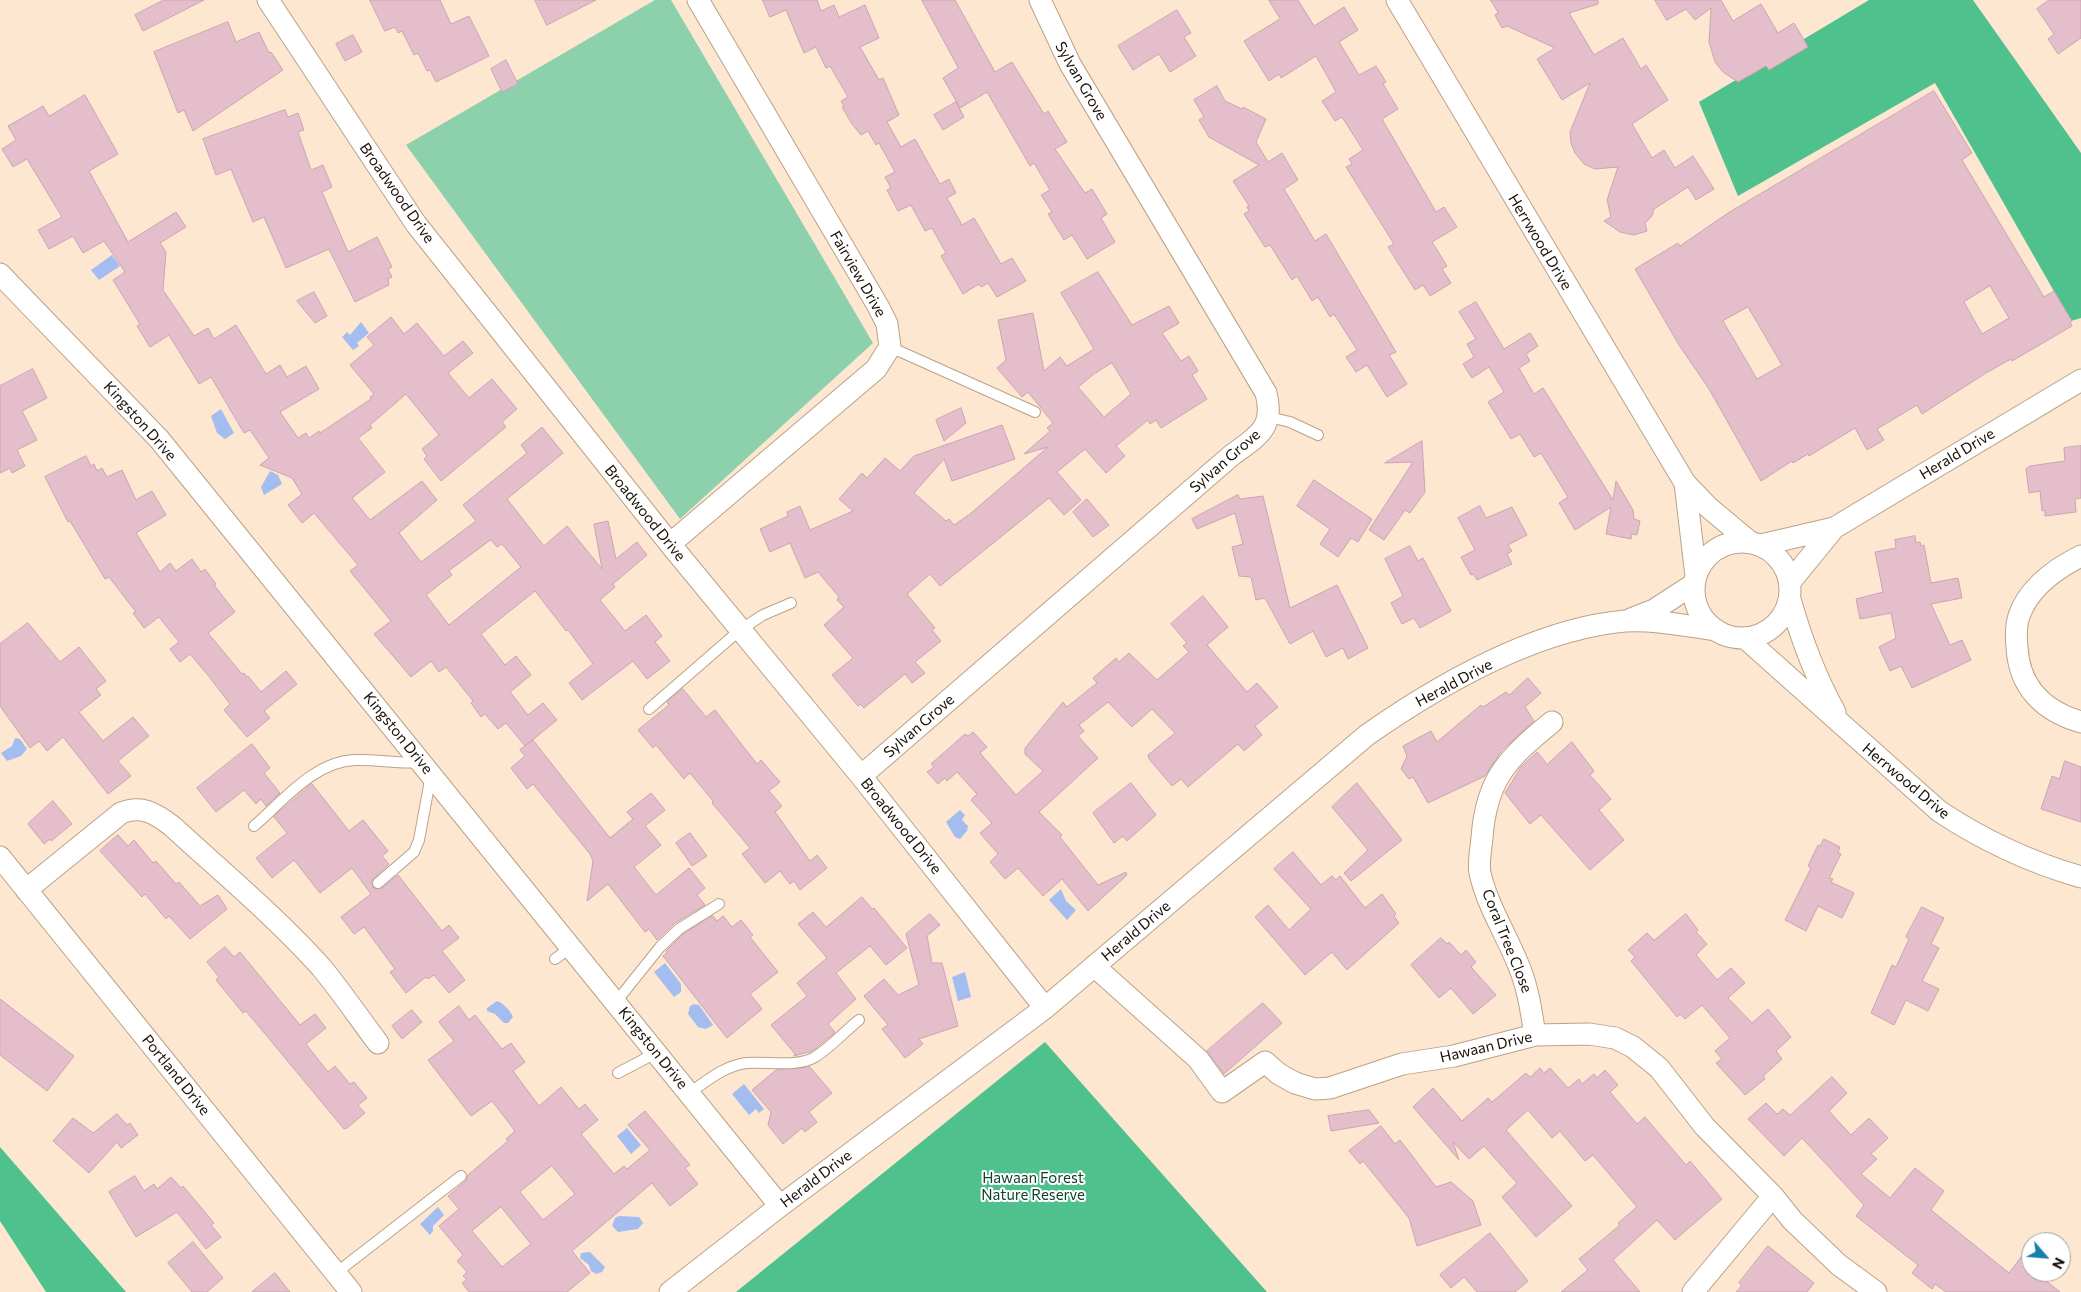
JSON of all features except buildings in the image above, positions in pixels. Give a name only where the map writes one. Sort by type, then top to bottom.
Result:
[{"type":"street","name":"Broadwood Drive","points":[[268,0],[416,224],[670,544],[861,776],[1045,1008]]},
{"type":"street","name":"Fairview Drive","points":[[698,0],[878,306],[887,324],[890,347]]},
{"type":"street","name":"Sylvan Grove","points":[[861,776],[1232,455],[1255,438],[1269,417],[1270,408],[1266,393],[1056,39],[1040,0]]},
{"type":"street","name":"Herrwood Drive","points":[[1397,0],[1685,483],[1708,507],[1755,544]]},
{"type":"street","name":"Kingston Drive","points":[[0,274],[159,439],[426,768],[563,953],[616,1002],[780,1206]]},
{"type":"street","points":[[670,544],[876,369],[890,347]]},
{"type":"street","name":"Herald Drive","points":[[1755,544],[1834,528],[2081,380]]},
{"type":"street","name":"Herrwood Drive","points":[[1685,483],[1695,580]]},
{"type":"street","name":"Herald Drive","points":[[1790,591],[1834,528]]},
{"type":"street","points":[[1736,542],[1755,544],[1775,554],[1785,567],[1790,591],[1784,614],[1774,626],[1760,635],[1745,638],[1730,637],[1716,630],[1705,621],[1698,609],[1695,580],[1702,563],[1711,553],[1723,546],[1736,542]]},
{"type":"street","points":[[2081,556],[2059,567],[2038,586],[2019,616],[2016,636],[2017,658],[2023,680],[2041,702],[2062,717],[2081,722]]},
{"type":"street","name":"Herald Drive","points":[[670,1292],[780,1206],[1045,1008],[1367,735],[1389,719],[1444,686],[1532,642],[1569,631],[1626,621],[1654,610],[1695,580]]},
{"type":"street","name":"Herrwood Drive","points":[[1790,591],[1801,636],[1822,688],[1844,728]]},
{"type":"street","name":"Herald Drive","points":[[1626,621],[1672,623],[1716,630]]},
{"type":"street","name":"Herrwood Drive","points":[[1745,638],[1939,811],[1974,834],[2043,866],[2081,877]]},
{"type":"street","name":"Coral Tree Close","points":[[1535,1035],[1529,993],[1518,964],[1501,930],[1480,872],[1484,812],[1492,788],[1500,774],[1522,747],[1552,722]]},
{"type":"street","points":[[26,890],[121,813],[133,808],[144,809],[159,816],[172,826],[254,899],[305,950],[322,969],[378,1043]]},
{"type":"street","name":"Portland Drive","points":[[0,858],[351,1292]]},
{"type":"street","name":"Hawaan Drive","points":[[1094,966],[1198,1059],[1222,1092],[1265,1062],[1279,1074],[1295,1083],[1315,1089],[1330,1088],[1402,1064],[1454,1056],[1535,1035],[1589,1034],[1615,1038],[1633,1047],[1659,1068],[1706,1127],[1773,1196],[1792,1220],[1827,1254],[1876,1292]]},
{"type":"street","points":[[1693,1292],[1773,1196]]},
{"type":"lane","points":[[890,347],[1035,412]]},
{"type":"lane","points":[[1269,417],[1290,422],[1318,435]]},
{"type":"lane","points":[[649,710],[740,630],[763,614],[791,603]]},
{"type":"lane","points":[[254,826],[314,774],[330,765],[356,760],[426,768],[419,840],[414,852],[378,882]]},
{"type":"lane","points":[[616,1002],[660,946],[679,929],[719,904]]},
{"type":"lane","points":[[689,1093],[719,1073],[732,1067],[745,1064],[798,1062],[815,1056],[859,1020]]},
{"type":"lane","points":[[618,1073],[656,1053]]},
{"type":"lane","points":[[336,1273],[460,1176]]},
{"type":"green space","points":[[655,0],[671,0],[873,343],[680,519],[406,145]]},
{"type":"green space","points":[[1869,0],[1973,0],[2081,153],[2081,318],[2071,321],[1935,83],[1738,196],[1699,102]]},
{"type":"green space","name":"Hawaan Forest Nature Reserve","points":[[1045,1042],[1267,1292],[736,1292]]},
{"type":"green space","points":[[0,1147],[126,1292],[46,1292],[0,1221]]},
{"type":"water","points":[[112,255],[120,266],[99,280],[91,270]]},
{"type":"water","points":[[361,322],[369,333],[357,343],[359,346],[353,350],[342,337],[347,332],[350,335]]},
{"type":"water","points":[[221,409],[234,433],[225,439],[217,433],[211,416]]},
{"type":"water","points":[[270,471],[278,475],[282,484],[264,495],[261,487]]},
{"type":"water","points":[[15,738],[20,739],[27,749],[21,756],[7,761],[1,753],[12,746]]},
{"type":"water","points":[[960,810],[965,815],[962,820],[968,826],[967,831],[960,839],[955,837],[946,822]]},
{"type":"water","points":[[1061,889],[1066,901],[1076,910],[1067,920],[1049,900]]},
{"type":"water","points":[[665,963],[681,984],[681,992],[674,997],[654,972]]},
{"type":"water","points":[[965,972],[971,997],[958,1001],[952,977]]},
{"type":"water","points":[[497,1001],[504,1005],[513,1017],[508,1023],[504,1023],[495,1014],[487,1011],[487,1008]]},
{"type":"water","points":[[694,1004],[699,1005],[713,1025],[706,1029],[698,1027],[688,1014],[690,1006]]},
{"type":"water","points":[[744,1084],[764,1109],[759,1113],[756,1109],[749,1115],[732,1094]]},
{"type":"water","points":[[627,1128],[641,1145],[631,1154],[617,1136]]},
{"type":"water","points":[[438,1207],[444,1215],[433,1226],[433,1231],[430,1235],[420,1224]]},
{"type":"water","points":[[619,1216],[639,1217],[643,1223],[638,1229],[618,1232],[612,1226],[615,1218]]},
{"type":"water","points":[[590,1252],[605,1267],[602,1272],[596,1274],[591,1271],[589,1265],[580,1258],[581,1253]]}]
